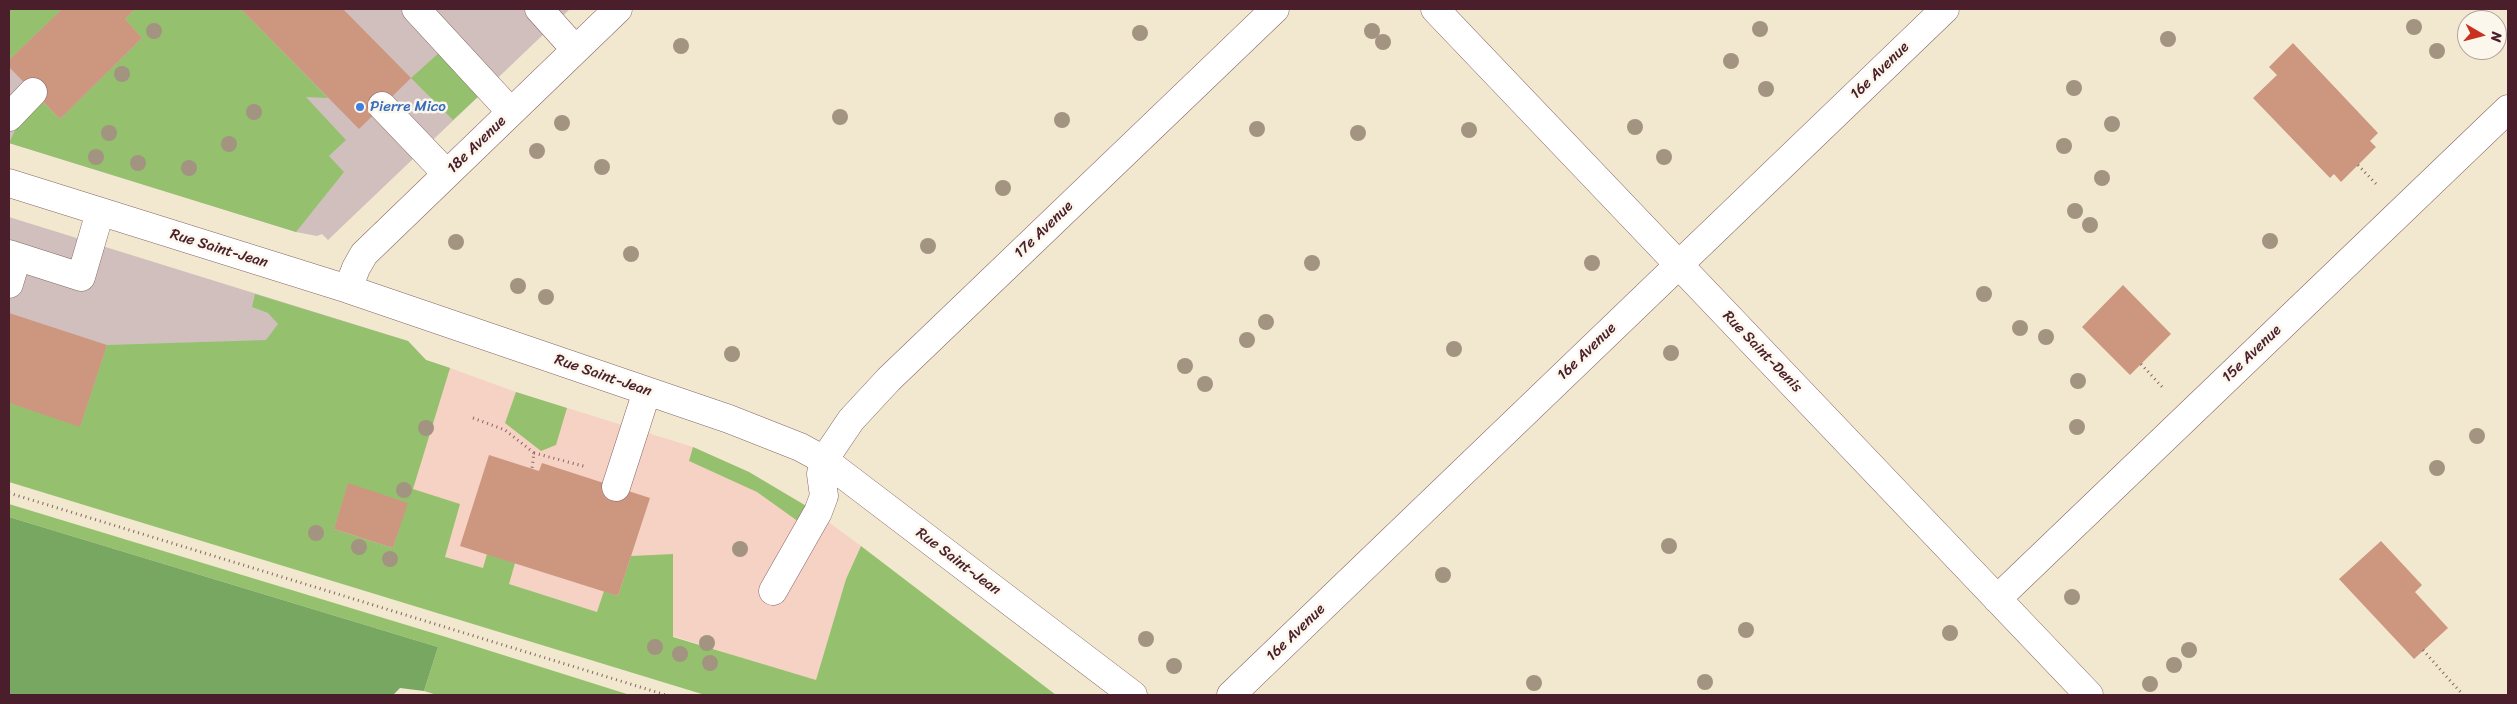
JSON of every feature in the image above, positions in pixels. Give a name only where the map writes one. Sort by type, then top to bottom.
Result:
[{"type":"street","points":[[416,9],[511,112]]},
{"type":"street","points":[[539,9],[575,50]]},
{"type":"street","name":"18e Avenue","points":[[348,289],[364,254],[618,9]]},
{"type":"street","name":"17e Avenue","points":[[824,460],[851,420],[889,379],[1275,9]]},
{"type":"street","name":"Rue Saint-Denis","points":[[1435,9],[2089,695]]},
{"type":"street","name":"16e Avenue","points":[[1231,695],[1945,9]]},
{"type":"street","points":[[9,117],[33,92]]},
{"type":"street","points":[[382,106],[447,174]]},
{"type":"street","name":"15e Avenue","points":[[1997,599],[2508,109]]},
{"type":"street","name":"Rue Saint-Jean","points":[[9,183],[348,289],[738,422],[800,447],[824,460],[1133,695]]},
{"type":"street","points":[[9,284],[13,256],[81,277],[100,212]]},
{"type":"street","points":[[617,482],[647,391]]},
{"type":"street","points":[[773,591],[818,512],[824,496],[820,474],[824,460]]},
{"type":"path","points":[[472,418],[505,430],[534,453],[617,482]]},
{"type":"path","points":[[532,468],[534,453]]},
{"type":"path","points":[[9,493],[666,695]]},
{"type":"path","points":[[2423,650],[2463,695]]},
{"type":"shaded area","points":[[9,9],[570,9],[328,240],[322,234],[317,236],[296,232],[9,143]]},
{"type":"shaded area","points":[[9,217],[408,341],[426,360],[450,368],[393,548],[334,529],[9,465]]},
{"type":"shaded area","points":[[450,368],[516,392],[693,447],[749,472],[808,507],[861,546],[846,579],[816,681],[393,548]]},
{"type":"green space","points":[[9,9],[62,9],[9,60]]},
{"type":"green space","points":[[135,9],[241,9],[328,98],[306,97],[346,140],[329,156],[344,172],[296,232],[9,143],[18,124],[42,101],[60,119],[142,38],[125,19]]},
{"type":"green space","points":[[440,52],[481,94],[453,120],[411,78]]},
{"type":"green space","points":[[255,294],[408,341],[426,360],[450,368],[413,489],[460,504],[445,557],[483,568],[487,554],[515,563],[509,584],[597,612],[604,591],[618,596],[631,556],[673,554],[673,637],[816,680],[846,579],[861,546],[1056,695],[705,695],[9,482],[9,403],[80,426],[107,345],[266,340],[278,324],[268,313],[252,307]],"holes":[[[348,484],[407,503],[393,548],[334,529]]]},
{"type":"green space","points":[[516,392],[567,408],[556,445],[541,451],[505,423]]},
{"type":"green space","points":[[693,447],[749,472],[808,507],[799,522],[757,492],[689,461]]},
{"type":"green space","points":[[9,504],[630,695],[437,695],[424,691],[438,647],[9,517]]},
{"type":"green space","points":[[9,517],[438,647],[424,691],[400,688],[393,695],[9,695]]},
{"type":"building","points":[[62,9],[135,9],[125,19],[142,38],[60,119],[9,67],[9,60]]},
{"type":"building","points":[[241,9],[343,9],[411,78],[359,129]]},
{"type":"building","points":[[2293,43],[2378,133],[2370,141],[2376,147],[2341,182],[2334,174],[2330,178],[2253,98],[2277,75],[2269,67]]},
{"type":"building","points":[[2123,285],[2171,334],[2130,375],[2082,327]]},
{"type":"building","points":[[9,313],[107,345],[80,427],[9,403]]},
{"type":"building","points":[[489,455],[539,471],[542,463],[650,498],[618,596],[460,546]]},
{"type":"building","points":[[348,483],[408,503],[393,548],[334,529]]},
{"type":"building","points":[[2381,541],[2422,585],[2415,592],[2448,628],[2414,659],[2339,579]]},
{"type":"place","name":"Pierre Mico","points":[[360,107]]}]
